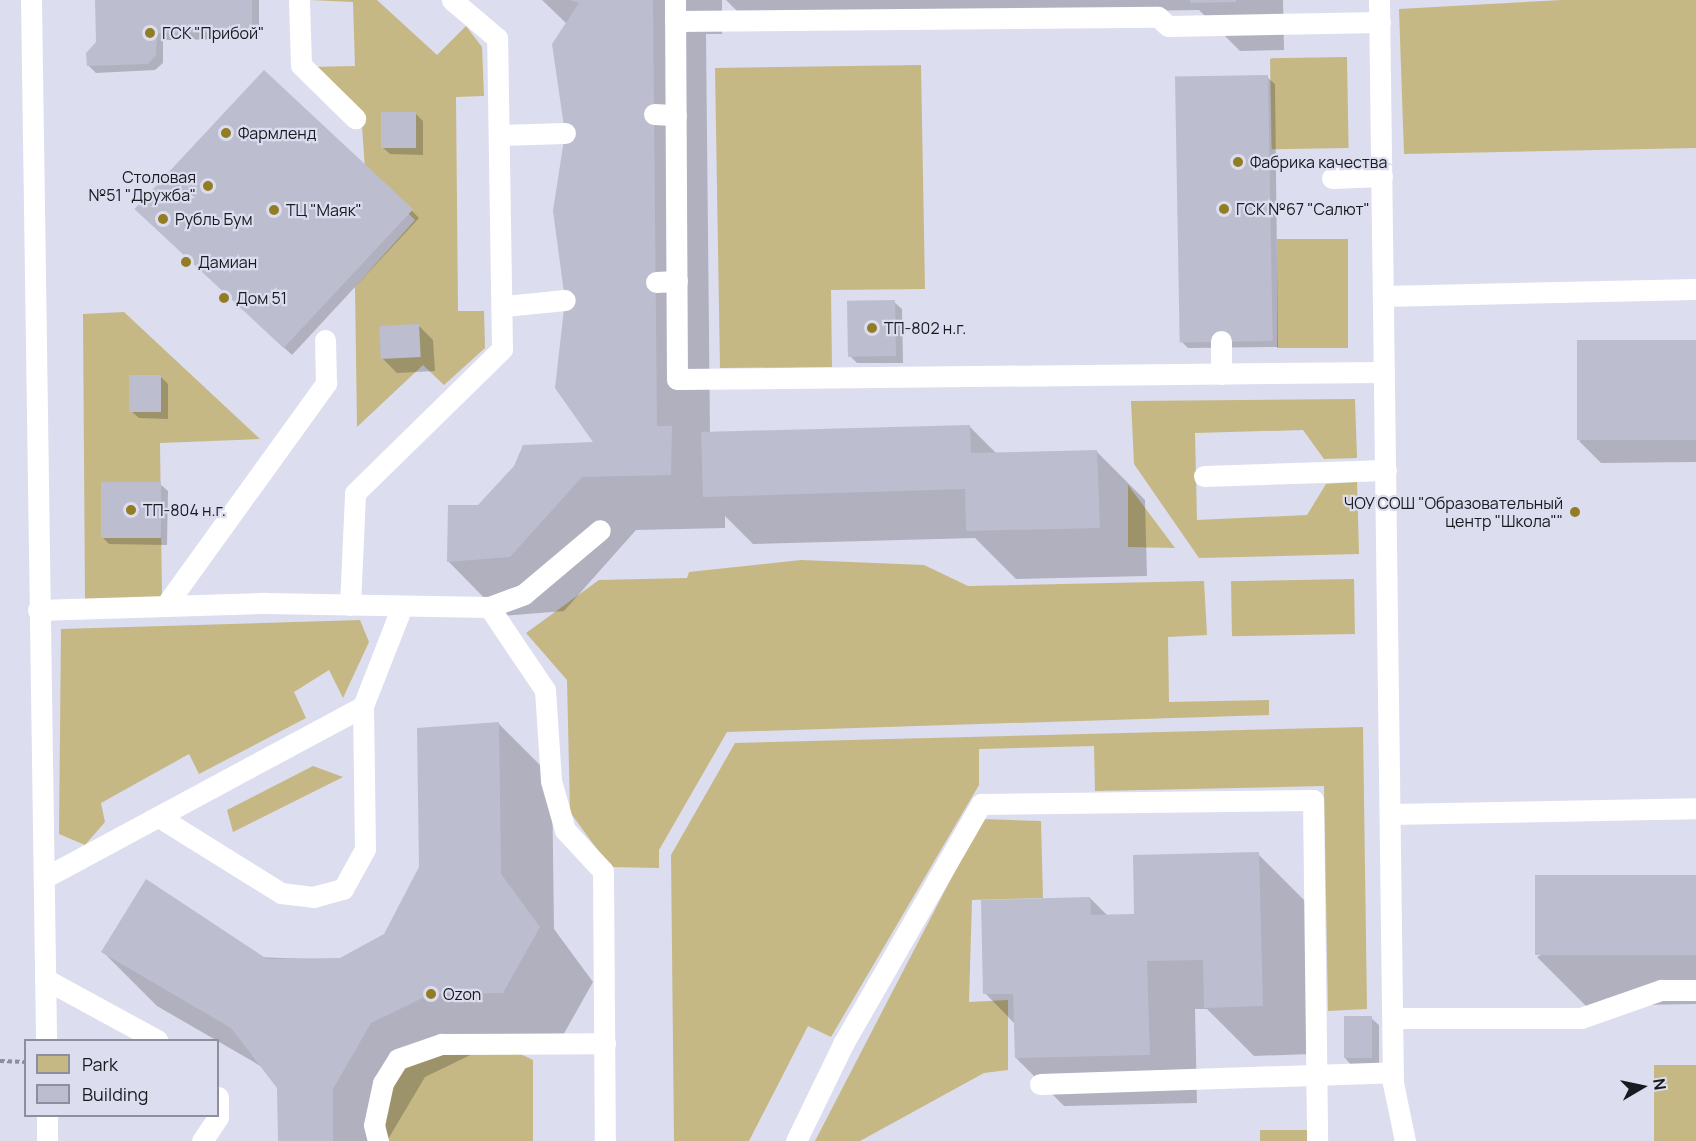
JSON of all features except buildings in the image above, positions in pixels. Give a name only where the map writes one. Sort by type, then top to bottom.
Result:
[{"type":"lane","points":[[31,0],[46,1039]]},
{"type":"lane","points":[[299,0],[301,65],[355,118]]},
{"type":"lane","points":[[350,605],[355,493],[502,349],[505,306],[497,38],[452,0]]},
{"type":"lane","points":[[675,0],[676,116],[666,282],[677,379],[1384,372]]},
{"type":"lane","points":[[1379,0],[1393,1072],[1405,1141]]},
{"type":"lane","points":[[675,21],[1158,17],[1168,26],[1380,22]]},
{"type":"lane","points":[[654,114],[676,116]]},
{"type":"lane","points":[[501,135],[565,133]]},
{"type":"lane","points":[[1332,178],[1382,176]]},
{"type":"lane","points":[[1383,296],[1696,289]]},
{"type":"lane","points":[[505,306],[565,300]]},
{"type":"lane","points":[[166,605],[326,383],[325,340]]},
{"type":"lane","points":[[1221,341],[1221,374]]},
{"type":"lane","points":[[1204,476],[1386,470]]},
{"type":"lane","points":[[38,610],[166,605],[350,605],[401,609],[489,608],[524,594],[600,530]]},
{"type":"lane","points":[[489,608],[545,690],[551,781],[565,830],[603,871],[605,1141]]},
{"type":"lane","points":[[159,817],[281,893],[313,897],[343,889],[365,849],[363,706],[401,609]]},
{"type":"lane","points":[[44,878],[363,706]]},
{"type":"lane","points":[[796,1141],[843,1044],[981,804],[1313,800],[1317,1141]]},
{"type":"lane","points":[[1390,814],[1696,808]]},
{"type":"lane","points":[[45,979],[153,1039]]},
{"type":"lane","points":[[1393,1018],[1581,1018],[1661,990],[1696,990]]},
{"type":"lane","points":[[378,1141],[374,1125],[383,1083],[398,1059],[441,1044],[605,1042]]},
{"type":"lane","points":[[1040,1084],[1317,1072],[1393,1072]]},
{"type":"lane","points":[[46,1117],[47,1141]]},
{"type":"lane","points":[[202,1141],[218,1117]]},
{"type":"path","points":[[0,1061],[24,1062]]},
{"type":"green space","points":[[310,0],[377,0],[437,55],[466,26],[482,47],[484,96],[456,97],[458,311],[484,311],[485,348],[444,385],[423,365],[357,427],[355,287],[415,220],[365,170],[361,111],[312,67],[355,66],[353,2]]},
{"type":"green space","points":[[1562,0],[1696,0],[1696,148],[1404,154],[1399,9]]},
{"type":"green space","points":[[1347,57],[1349,148],[1272,149],[1270,58]]},
{"type":"green space","points":[[921,65],[925,289],[831,290],[832,367],[720,368],[715,68]]},
{"type":"green space","points":[[1277,239],[1348,239],[1348,348],[1277,348]]},
{"type":"green space","points":[[124,312],[260,439],[160,443],[162,598],[85,600],[83,314]]},
{"type":"green space","points":[[1355,399],[1357,458],[1324,459],[1303,430],[1195,433],[1197,520],[1307,515],[1326,484],[1357,482],[1359,554],[1199,558],[1134,464],[1131,401]]},
{"type":"green space","points":[[1128,485],[1175,548],[1128,547]]},
{"type":"green space","points":[[801,560],[924,565],[968,586],[1204,581],[1207,635],[1168,637],[1169,702],[1269,700],[1269,715],[727,732],[659,850],[659,868],[610,867],[570,812],[567,680],[526,633],[599,580],[687,578],[689,572]]},
{"type":"green space","points":[[1354,579],[1355,634],[1232,636],[1231,581]]},
{"type":"green space","points":[[360,620],[369,642],[343,698],[329,670],[294,692],[306,718],[199,774],[189,754],[101,803],[105,822],[85,845],[59,834],[61,629]]},
{"type":"green space","points":[[1363,727],[1367,1009],[1328,1011],[1324,786],[1095,791],[1094,746],[979,749],[979,785],[831,1037],[808,1026],[749,1141],[674,1141],[671,855],[735,743]]},
{"type":"green space","points":[[313,766],[343,777],[233,832],[227,810]]},
{"type":"green space","points":[[982,819],[1041,821],[1043,898],[972,900],[969,1002],[1008,1000],[1008,1070],[984,1073],[860,1141],[815,1141]]},
{"type":"green space","points":[[500,1044],[533,1060],[533,1141],[376,1141],[398,1059]]},
{"type":"green space","points":[[1654,1065],[1696,1065],[1696,1141],[1654,1141]]},
{"type":"green space","points":[[1260,1130],[1307,1130],[1307,1141],[1260,1141]]},
{"type":"place","name":"ГСК \"Прибой\"","points":[[150,33]]},
{"type":"place","name":"Фармленд","points":[[226,133]]},
{"type":"place","name":"Фабрика качества","points":[[1238,162]]},
{"type":"place","name":"Столовая №51 \"Дружба\"","points":[[208,186]]},
{"type":"place","name":"ГСК №67 \"Салют\"","points":[[1224,209]]},
{"type":"place","name":"ТЦ \"Маяк\"","points":[[274,210]]},
{"type":"place","name":"Рубль Бум","points":[[163,219]]},
{"type":"place","name":"Дамиан","points":[[186,262]]},
{"type":"place","name":"Дом 51","points":[[224,298]]},
{"type":"place","name":"ТП-802 н.г.","points":[[872,328]]},
{"type":"place","name":"ТП-804 н.г.","points":[[131,510]]},
{"type":"place","name":"ЧОУ СОШ \"Образовательный центр \"Школа\"\"","points":[[1575,512]]},
{"type":"place","name":"Ozon","points":[[431,994]]}]
